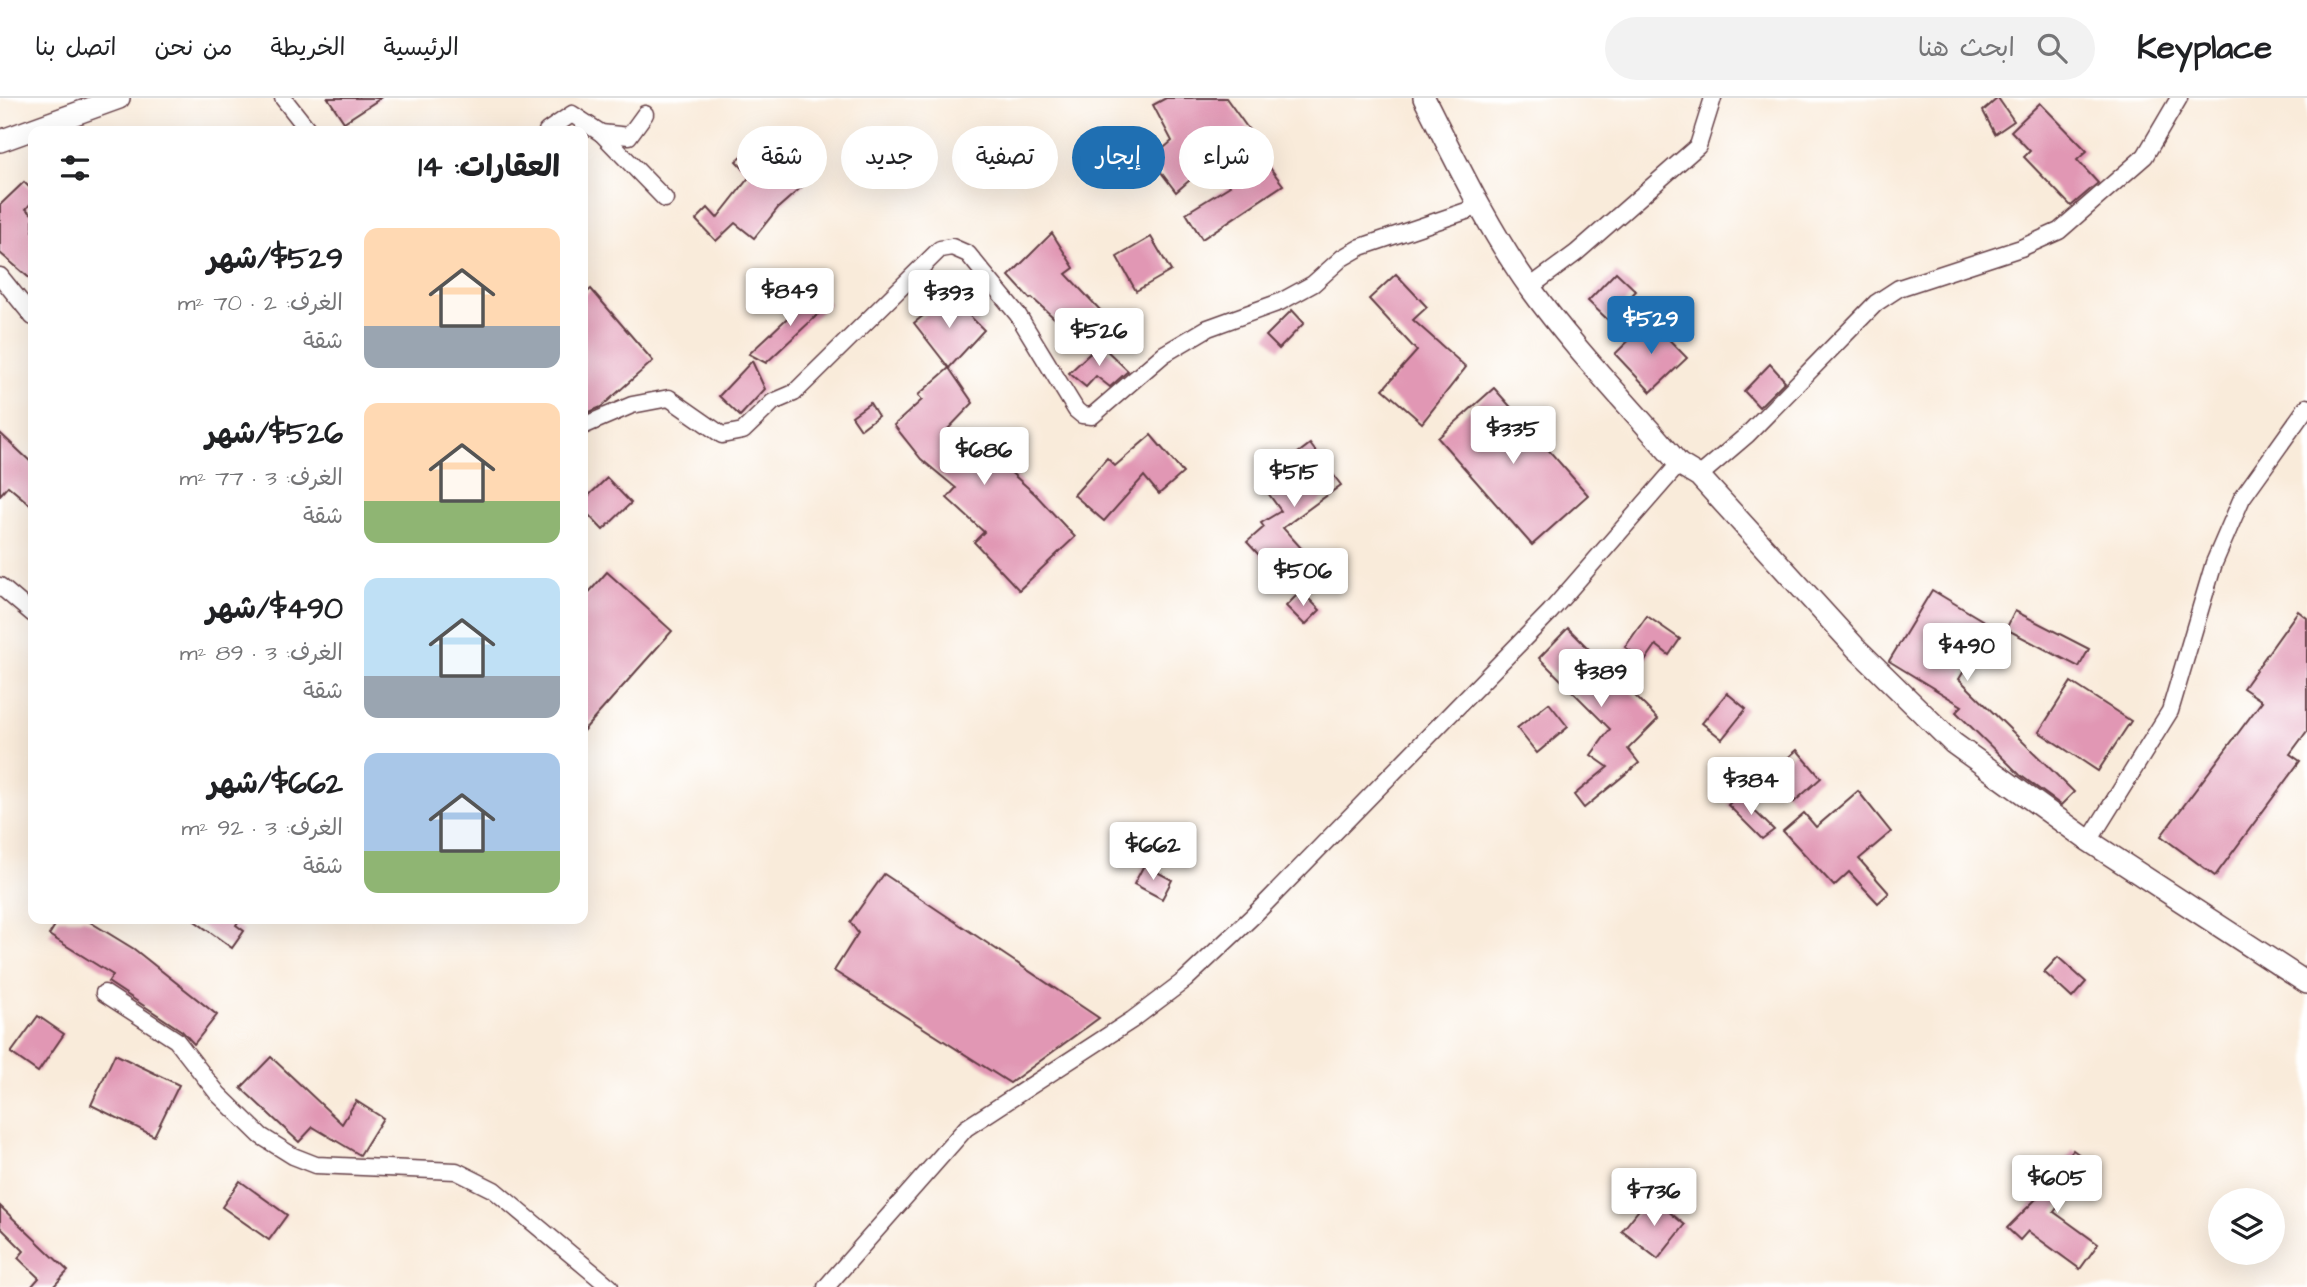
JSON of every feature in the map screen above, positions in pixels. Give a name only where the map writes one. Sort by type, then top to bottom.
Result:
[{"type":"street","points":[[42,126],[119,98]]},
{"type":"street","points":[[284,98],[305,126]]},
{"type":"street","points":[[1424,98],[1478,207],[1530,287],[1679,464],[1699,476],[1856,648],[1953,743],[2089,841],[2307,983]]},
{"type":"street","points":[[1530,287],[1576,253],[1698,146],[1713,98]]},
{"type":"street","points":[[1699,476],[1746,435],[1876,303],[1899,288],[1965,264],[2021,248],[2059,231],[2145,156],[2179,98]]},
{"type":"street","points":[[554,126],[572,114],[601,133],[665,199]]},
{"type":"street","points":[[601,133],[629,136],[645,114]]},
{"type":"street","points":[[0,141],[28,131]]},
{"type":"street","points":[[588,424],[632,405],[668,398],[723,435],[743,431],[773,402],[794,393],[940,249],[951,247],[968,254],[1017,315],[1076,410],[1082,415],[1092,416],[1164,354],[1208,328],[1280,302],[1313,284],[1342,258],[1361,247],[1478,207]]},
{"type":"street","points":[[0,276],[28,311]]},
{"type":"street","points":[[2089,841],[2170,711],[2214,563],[2242,498],[2307,407]]},
{"type":"street","points":[[826,1287],[966,1128],[1132,1020],[1185,980],[1253,916],[1550,612],[1679,464]]},
{"type":"street","points":[[0,586],[28,610]]},
{"type":"street","points":[[104,993],[176,1040],[218,1094],[261,1136],[293,1156],[316,1165],[456,1171],[494,1190],[610,1287]]},
{"type":"building","points":[[328,98],[381,98],[344,122]]},
{"type":"building","points":[[1166,98],[1226,98],[1246,126],[1179,126],[1179,189],[1176,192],[1165,177],[1165,147],[1172,141],[1153,105]]},
{"type":"building","points":[[1998,98],[2014,121],[1995,134],[1983,111]]},
{"type":"building","points":[[2040,103],[2087,151],[2077,160],[2098,183],[2071,206],[2024,157],[2030,151],[2011,131]]},
{"type":"building","points":[[1274,173],[1283,185],[1202,239],[1186,213],[1225,189],[1274,189]]},
{"type":"building","points":[[24,182],[28,186],[28,277],[0,253],[0,205]]},
{"type":"building","points":[[740,189],[799,189],[778,208],[754,238],[735,223],[716,241],[696,220],[708,208],[717,218]]},
{"type":"building","points":[[1052,233],[1074,268],[1066,274],[1102,312],[1073,335],[1030,299],[1009,276]]},
{"type":"building","points":[[1151,237],[1171,271],[1136,291],[1117,257]]},
{"type":"building","points":[[1616,272],[1636,291],[1608,320],[1588,301]]},
{"type":"building","points":[[1396,274],[1427,307],[1413,320],[1466,367],[1422,423],[1383,389],[1417,351],[1369,299]]},
{"type":"building","points":[[591,289],[653,361],[601,407],[588,413],[588,292]]},
{"type":"building","points":[[816,291],[829,304],[766,363],[749,354]]},
{"type":"building","points":[[949,295],[984,330],[949,368],[914,323]]},
{"type":"building","points":[[1292,310],[1304,323],[1279,349],[1266,336]]},
{"type":"building","points":[[1650,320],[1687,358],[1651,392],[1615,354]]},
{"type":"building","points":[[1100,344],[1128,371],[1110,387],[1096,376],[1086,387],[1069,373]]},
{"type":"building","points":[[752,361],[765,389],[740,416],[719,396]]},
{"type":"building","points":[[1770,364],[1785,381],[1759,407],[1744,391]]},
{"type":"building","points":[[949,368],[973,403],[946,431],[979,462],[988,452],[1035,494],[1075,537],[1019,590],[974,542],[984,532],[947,498],[956,488],[921,459],[894,425],[922,400],[918,395]]},
{"type":"building","points":[[1494,388],[1588,495],[1532,545],[1438,438]]},
{"type":"building","points":[[870,403],[878,416],[861,429],[852,416]]},
{"type":"building","points":[[0,433],[28,459],[28,503],[8,486],[0,495]]},
{"type":"building","points":[[1151,435],[1183,473],[1159,494],[1144,476],[1104,521],[1074,495],[1107,458],[1115,466]]},
{"type":"building","points":[[1310,444],[1341,485],[1283,528],[1311,559],[1319,552],[1329,564],[1310,580],[1289,556],[1273,570],[1247,542],[1264,527],[1261,523],[1281,511],[1260,482]]},
{"type":"building","points":[[607,478],[631,503],[603,530],[588,514],[588,496]]},
{"type":"building","points":[[607,572],[672,631],[588,725],[588,593]]},
{"type":"building","points":[[1932,590],[1992,626],[1959,679],[2074,792],[2061,805],[2020,775],[1956,712],[1962,706],[1889,661]]},
{"type":"building","points":[[1301,591],[1320,610],[1305,625],[1286,606]]},
{"type":"building","points":[[2015,611],[2089,649],[2079,667],[2006,629]]},
{"type":"building","points":[[2298,611],[2307,618],[2307,731],[2290,754],[2300,761],[2215,876],[2161,836],[2262,701],[2243,688]]},
{"type":"building","points":[[1647,616],[1680,639],[1669,655],[1656,645],[1645,661],[1625,647]]},
{"type":"building","points":[[1568,628],[1658,719],[1628,749],[1639,763],[1584,808],[1574,795],[1608,767],[1591,755],[1610,729],[1539,658]]},
{"type":"building","points":[[2071,682],[2131,721],[2098,771],[2039,732]]},
{"type":"building","points":[[1727,693],[1746,709],[1722,739],[1702,723]]},
{"type":"building","points":[[1549,703],[1568,727],[1537,753],[1517,728]]},
{"type":"building","points":[[1797,750],[1821,778],[1794,802],[1769,774]]},
{"type":"building","points":[[1858,791],[1891,832],[1859,859],[1889,893],[1878,903],[1849,872],[1834,886],[1783,831],[1804,813],[1816,827]]},
{"type":"building","points":[[1738,795],[1774,830],[1762,839],[1728,805]]},
{"type":"building","points":[[1144,865],[1172,880],[1162,899],[1134,884]]},
{"type":"building","points":[[884,874],[1099,1018],[1010,1083],[834,971],[858,933],[850,922]]},
{"type":"building","points":[[56,924],[93,924],[134,949],[217,1015],[194,1044],[182,1031],[108,982],[113,975],[49,935]]},
{"type":"building","points":[[199,924],[237,924],[244,931],[232,948]]},
{"type":"building","points":[[2058,957],[2086,982],[2072,998],[2044,972]]},
{"type":"building","points":[[38,1016],[64,1034],[38,1072],[11,1053]]},
{"type":"building","points":[[115,1054],[179,1085],[154,1136],[91,1105]]},
{"type":"building","points":[[271,1057],[342,1124],[356,1101],[383,1118],[360,1155],[313,1127],[299,1142],[241,1088]]},
{"type":"building","points":[[2073,1150],[2091,1163],[2054,1212],[2098,1244],[2080,1269],[2028,1231],[2020,1240],[2007,1228],[2036,1199]]},
{"type":"building","points":[[240,1181],[287,1215],[269,1240],[222,1207]]},
{"type":"building","points":[[1650,1196],[1685,1225],[1658,1259],[1622,1231]]},
{"type":"building","points":[[0,1206],[68,1271],[53,1287],[31,1287],[39,1278],[18,1258],[24,1251],[0,1227]]}]
